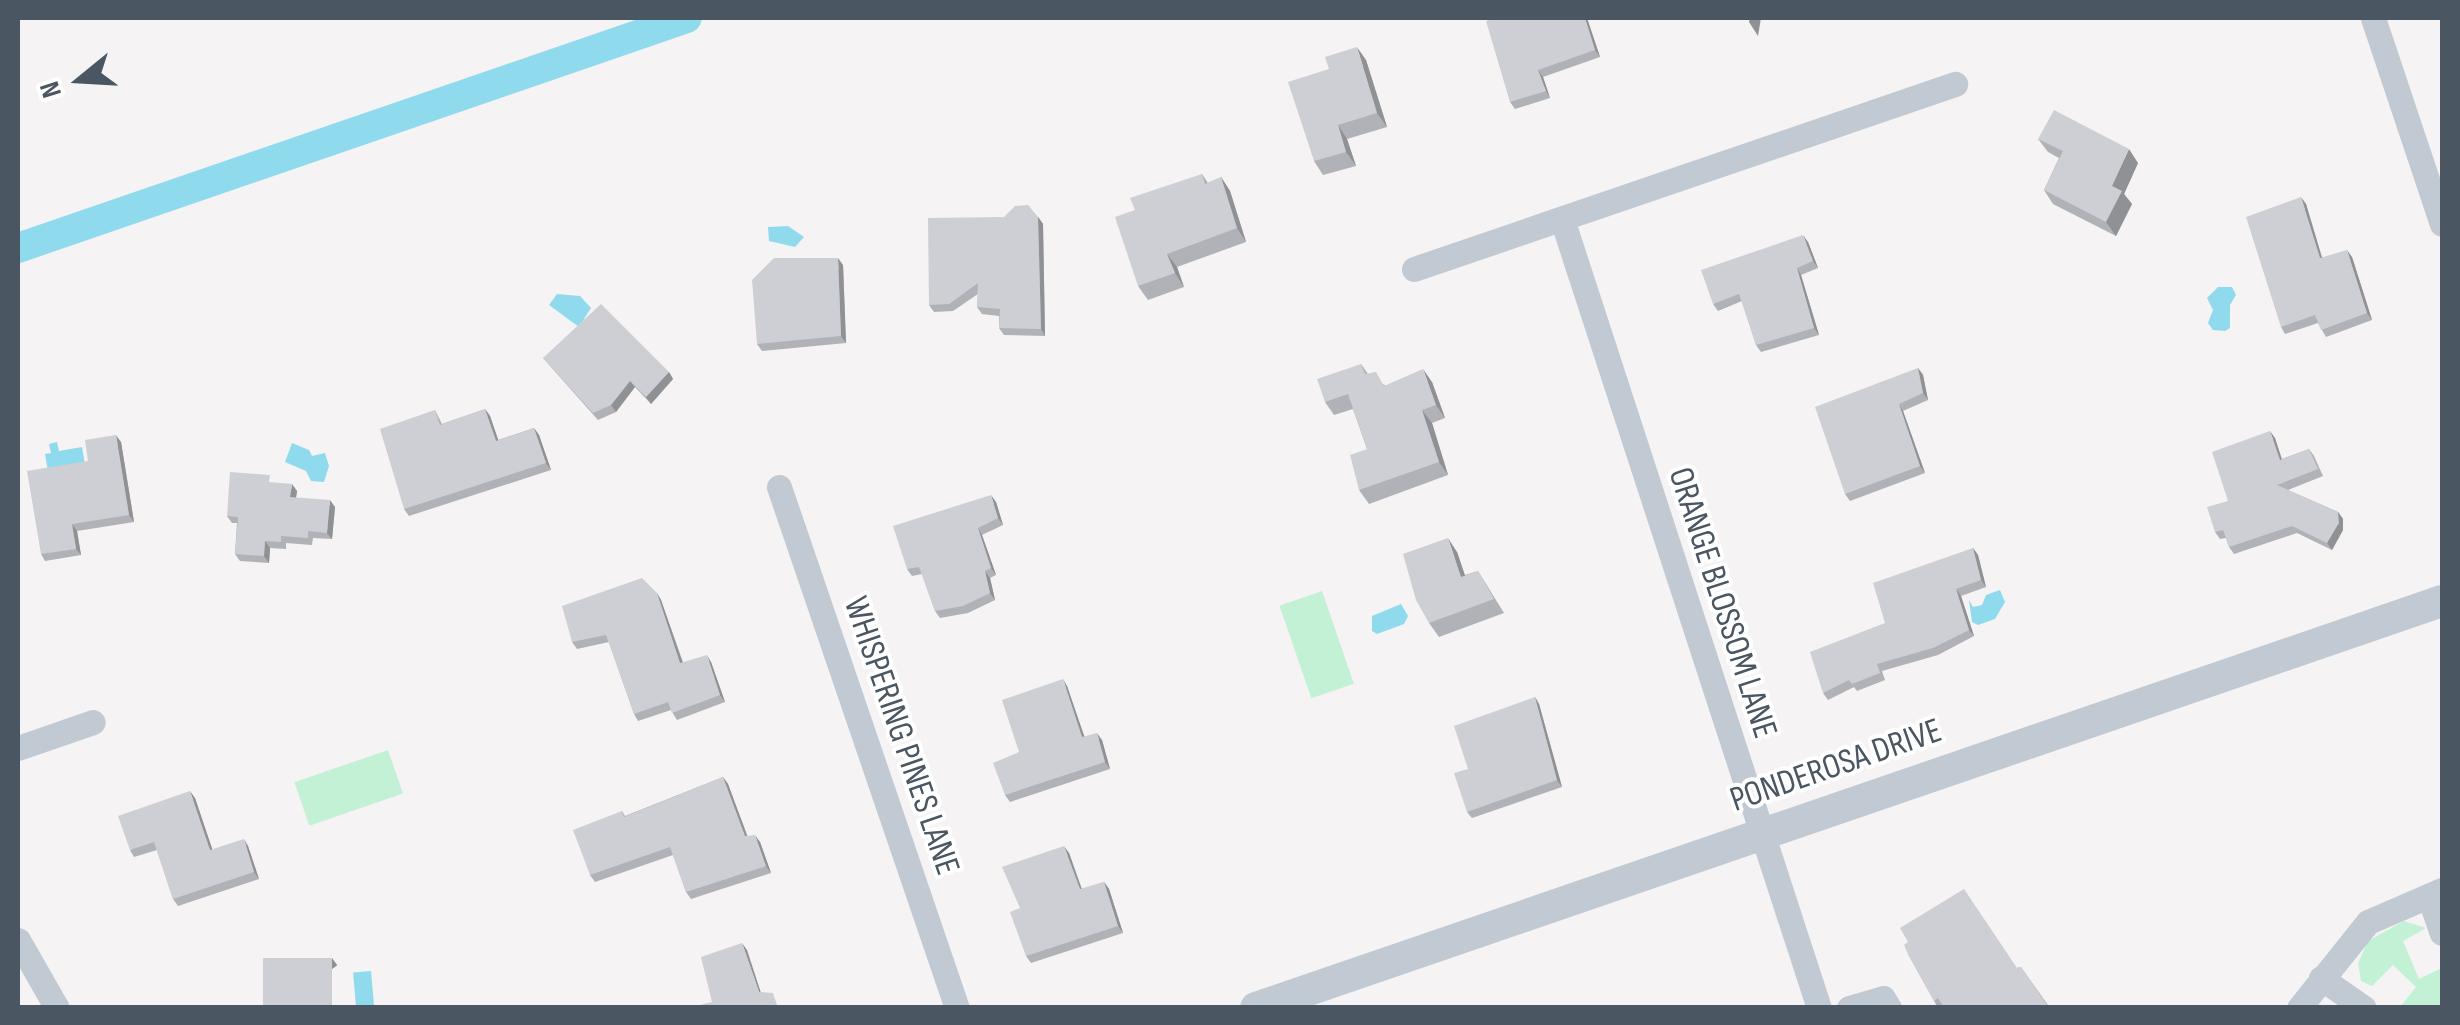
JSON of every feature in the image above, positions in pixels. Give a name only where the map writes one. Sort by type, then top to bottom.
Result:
[{"type":"street","points":[[2373,18],[2442,224]]},
{"type":"street","points":[[1414,270],[1955,84]]},
{"type":"street","name":"ORANGE BLOSSOM LANE","points":[[1562,218],[1819,1008]]},
{"type":"street","name":"WHISPERING PINES LANE","points":[[779,487],[957,1008]]},
{"type":"street","name":"PONDEROSA DRIVE","points":[[1256,1008],[2442,601]]},
{"type":"street","points":[[18,748],[93,722]]},
{"type":"street","points":[[2300,1008],[2368,922],[2436,893],[2442,933]]},
{"type":"street","points":[[18,940],[49,1005]]},
{"type":"street","points":[[2321,978],[2364,1008]]},
{"type":"street","points":[[1849,1008],[1883,998],[1889,1008]]},
{"type":"green space","points":[[1322,591],[1354,684],[1311,698],[1279,606]]},
{"type":"green space","points":[[388,750],[403,793],[309,826],[294,782]]},
{"type":"green space","points":[[2404,921],[2426,928],[2403,941],[2419,979],[2442,968],[2442,1007],[2400,1007],[2416,987],[2393,965],[2372,986],[2361,981],[2358,963],[2368,941]]},
{"type":"water","points":[[788,226],[804,237],[795,247],[769,241],[768,227]]},
{"type":"water","points":[[2218,287],[2232,287],[2236,295],[2230,305],[2230,328],[2225,331],[2213,330],[2208,323],[2213,310],[2207,298]]},
{"type":"water","points":[[557,294],[580,296],[591,308],[579,327],[549,305]]},
{"type":"water","points":[[57,442],[59,451],[82,447],[85,465],[48,471],[45,454],[51,453],[49,444]]},
{"type":"water","points":[[292,443],[309,450],[312,456],[325,453],[329,466],[324,482],[311,481],[306,471],[285,462]]},
{"type":"water","points":[[2000,590],[2005,602],[1995,619],[1978,625],[1972,622],[1969,600],[1973,607],[1982,605],[1986,595]]},
{"type":"water","points":[[1401,604],[1408,616],[1404,624],[1377,634],[1372,631],[1372,616]]},
{"type":"water","points":[[371,971],[374,1007],[356,1008],[353,973]]},
{"type":"building","points":[[1585,18],[1595,50],[1538,70],[1546,91],[1510,102],[1486,21]]},
{"type":"building","points":[[1357,47],[1377,113],[1338,125],[1346,152],[1314,161],[1288,82],[1329,69],[1325,57]]},
{"type":"building","points":[[2054,110],[2129,149],[2112,186],[2122,191],[2106,222],[2044,190],[2063,151],[2038,139]]},
{"type":"building","points":[[1202,174],[1205,184],[1221,177],[1237,228],[1167,254],[1175,273],[1138,286],[1115,217],[1135,210],[1130,198]]},
{"type":"building","points":[[2301,197],[2320,258],[2347,250],[2367,313],[2321,330],[2315,315],[2281,327],[2246,217]]},
{"type":"building","points":[[1028,205],[1038,217],[1041,329],[999,328],[1000,309],[977,307],[978,283],[949,304],[929,305],[928,218],[1004,217],[1015,206]]},
{"type":"building","points":[[1803,235],[1813,261],[1797,268],[1814,328],[1756,345],[1739,294],[1713,304],[1701,270]]},
{"type":"building","points":[[774,258],[838,258],[841,336],[757,344],[752,280]]},
{"type":"building","points":[[601,304],[669,372],[646,397],[630,381],[611,405],[593,413],[543,358]]},
{"type":"building","points":[[1361,364],[1365,374],[1376,372],[1384,386],[1423,369],[1436,405],[1422,410],[1439,462],[1359,490],[1350,455],[1367,449],[1348,394],[1325,402],[1317,379]]},
{"type":"building","points":[[1918,368],[1923,393],[1899,404],[1920,466],[1845,494],[1815,407]]},
{"type":"building","points":[[485,409],[496,441],[534,428],[546,463],[404,509],[380,429],[435,410],[440,425]]},
{"type":"building","points":[[2270,431],[2280,460],[2309,449],[2318,469],[2277,485],[2338,512],[2339,523],[2327,543],[2292,526],[2229,547],[2223,530],[2215,532],[2207,507],[2228,501],[2212,452]]},
{"type":"building","points":[[116,435],[129,515],[72,524],[76,549],[41,554],[27,471],[88,461],[85,440]]},
{"type":"building","points":[[230,472],[270,475],[269,482],[292,484],[290,497],[330,500],[327,533],[308,531],[308,538],[281,536],[281,542],[265,541],[264,556],[235,554],[238,517],[227,516]]},
{"type":"building","points":[[991,495],[998,518],[978,528],[991,568],[985,571],[990,593],[963,606],[935,611],[919,567],[907,569],[893,526]]},
{"type":"building","points":[[1448,538],[1461,577],[1478,571],[1494,599],[1429,623],[1416,600],[1403,554]]},
{"type":"building","points":[[1973,548],[1981,580],[1956,589],[1969,630],[1933,648],[1877,664],[1880,673],[1852,684],[1849,680],[1823,693],[1810,652],[1885,623],[1873,583]]},
{"type":"building","points":[[642,578],[657,593],[680,663],[707,655],[720,695],[672,713],[668,702],[634,714],[606,635],[572,642],[562,606]]},
{"type":"building","points":[[1063,679],[1082,737],[1097,733],[1105,762],[1005,795],[993,763],[1019,752],[1002,700]]},
{"type":"building","points":[[1535,697],[1557,780],[1467,812],[1454,773],[1468,769],[1454,726]]},
{"type":"building","points":[[723,777],[745,836],[755,835],[766,866],[686,892],[670,847],[590,875],[573,830],[622,811],[624,817]]},
{"type":"building","points":[[190,791],[210,850],[244,839],[254,872],[173,899],[154,842],[130,850],[118,816]]},
{"type":"building","points":[[1064,846],[1080,889],[1104,882],[1118,926],[1026,956],[1010,912],[1020,908],[1002,867]]},
{"type":"building","points":[[1964,889],[2049,1008],[1944,1008],[1938,998],[1934,1001],[1908,954],[1904,945],[1908,942],[1900,928]]},
{"type":"building","points":[[742,943],[759,992],[773,993],[778,1008],[688,1008],[712,1002],[701,957]]},
{"type":"building","points":[[263,958],[332,958],[332,1008],[263,1008]]},
{"type":"waterway","points":[[18,248],[687,18]]}]
